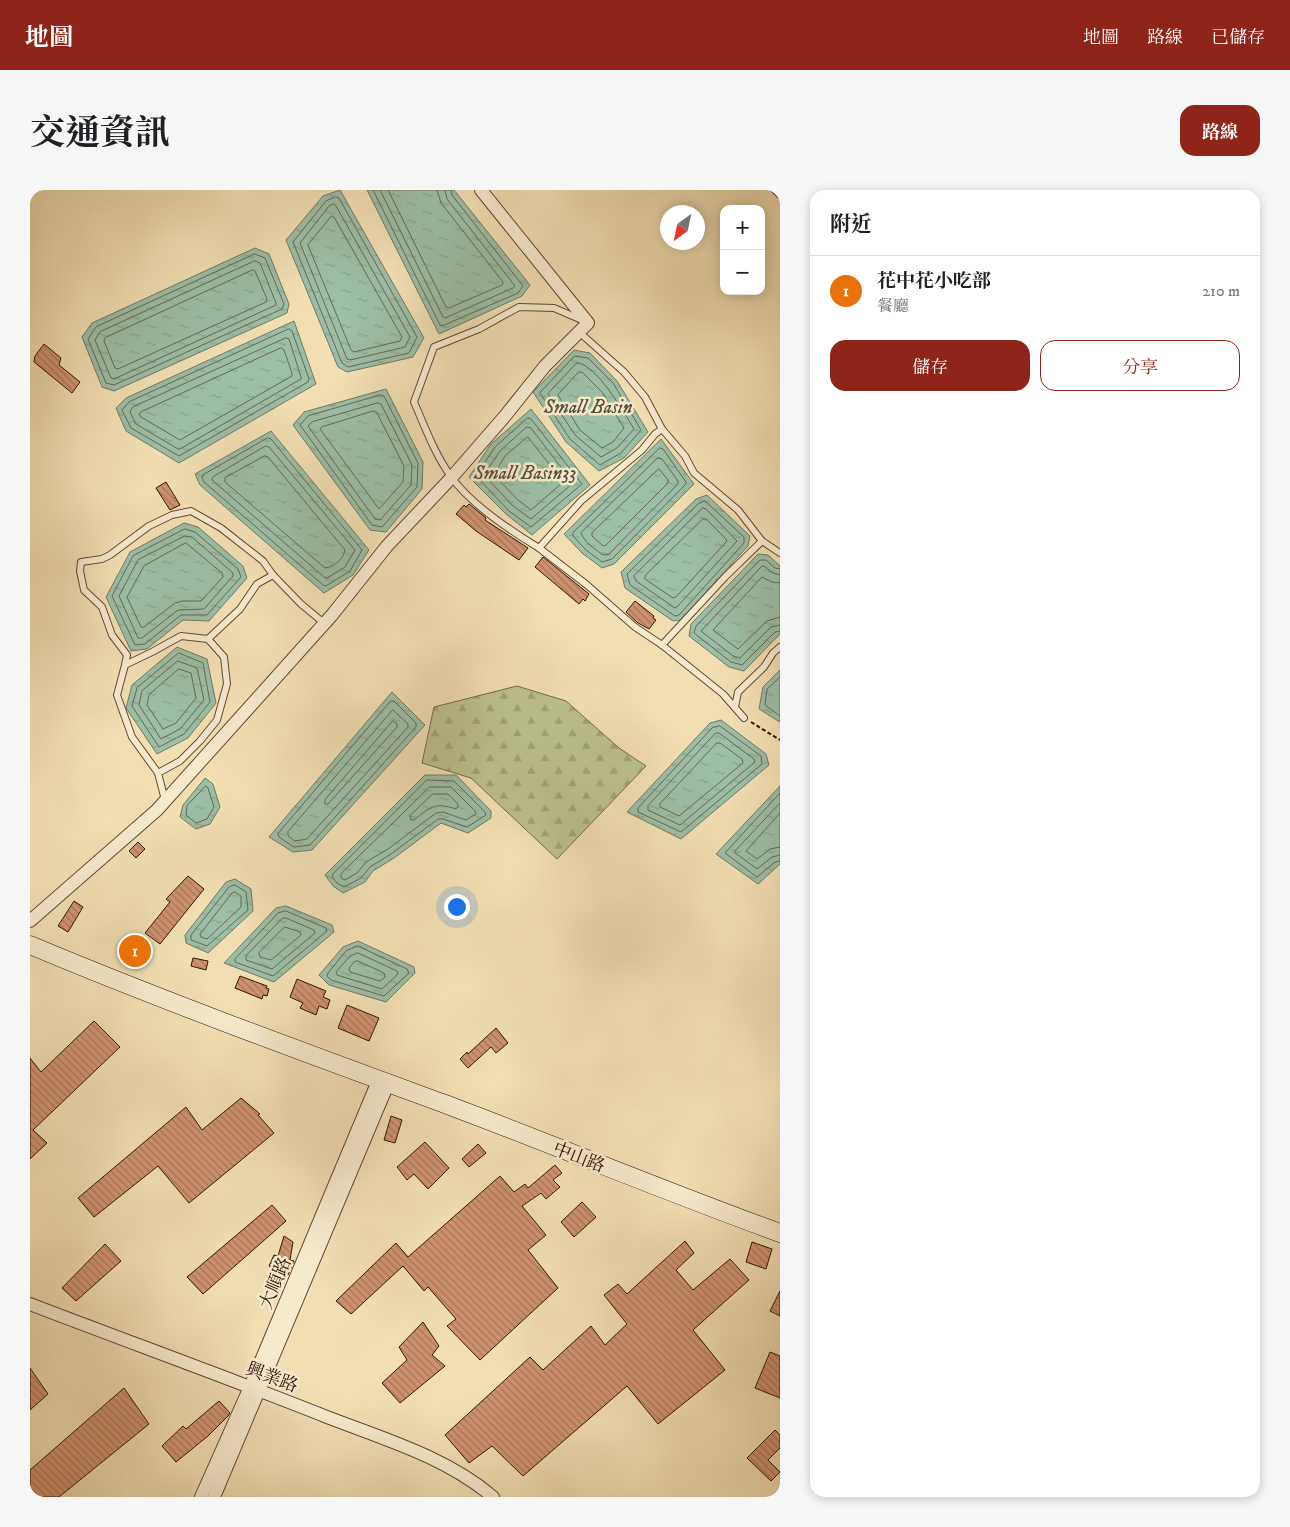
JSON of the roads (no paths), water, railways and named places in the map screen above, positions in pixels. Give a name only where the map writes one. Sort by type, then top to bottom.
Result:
[{"type":"main road","name":"中山路","points":[[30,945],[122,984],[383,1083],[444,1104],[780,1234]]},
{"type":"street","points":[[30,921],[157,810],[324,623],[387,546],[452,477],[545,366],[583,328],[481,190]]},
{"type":"street","name":"大順路","points":[[214,1497],[255,1389],[383,1083]]},
{"type":"street","name":"興業路","points":[[30,1304],[255,1389],[440,1462],[480,1486],[493,1497]]},
{"type":"street","name":"大順路","points":[[201,1497],[255,1389]]},
{"type":"lane","points":[[775,190],[780,195]]},
{"type":"lane","points":[[744,718],[722,694],[662,645],[635,627],[588,585],[539,548],[518,535],[464,491],[452,477],[432,442],[414,402],[434,347],[479,329],[519,308],[554,308],[583,328],[624,372],[645,397],[662,429],[685,456],[694,474],[738,510],[762,541],[780,553]]},
{"type":"lane","points":[[539,548],[581,501],[642,450],[655,434],[662,429]]},
{"type":"lane","points":[[165,801],[158,774],[132,737],[117,695],[127,655],[112,635],[102,606],[84,590],[80,571],[81,562],[102,559],[149,526],[172,515],[191,511],[221,528],[263,561],[301,604],[324,623]]},
{"type":"lane","points":[[662,645],[762,541]]},
{"type":"lane","points":[[208,638],[240,609],[258,584],[274,575]]},
{"type":"lane","points":[[125,665],[181,636],[208,638],[224,657],[227,684],[217,720],[200,742],[180,761],[158,774]]},
{"type":"lane","points":[[734,707],[738,692],[758,673],[780,647]]},
{"type":"water","points":[[340,190],[424,338],[413,357],[347,372],[338,367],[286,240],[323,196]]},
{"type":"water","points":[[367,190],[454,190],[530,285],[522,296],[439,334]]},
{"type":"water","points":[[255,248],[269,254],[289,304],[287,313],[114,391],[102,387],[82,337],[92,323]]},
{"type":"water","points":[[294,321],[316,384],[179,463],[126,431],[116,408],[126,398]]},
{"type":"water","name":"Small Basin","points":[[574,350],[590,353],[617,381],[648,432],[624,458],[599,471],[566,442],[533,392]]},
{"type":"water","points":[[386,389],[423,462],[422,489],[386,532],[370,530],[293,425],[304,412]]},
{"type":"water","name":"Small Basin33","points":[[531,409],[590,485],[532,535],[506,514],[469,477],[491,444]]},
{"type":"water","points":[[271,431],[369,550],[353,575],[324,593],[200,485],[195,474]]},
{"type":"water","name":"Small Basin","points":[[661,439],[694,484],[614,564],[602,568],[582,553],[564,534]]},
{"type":"water","points":[[707,495],[750,536],[748,546],[681,620],[673,621],[625,588],[621,572],[696,499]]},
{"type":"water","points":[[184,523],[198,527],[243,566],[247,578],[209,621],[183,620],[147,649],[131,651],[106,597],[130,552]]},
{"type":"water","points":[[758,554],[768,555],[780,566],[780,634],[744,671],[729,667],[689,636],[691,624]]},
{"type":"water","points":[[177,647],[207,659],[216,703],[188,738],[157,754],[126,708],[132,685]]},
{"type":"water","points":[[780,670],[780,722],[759,709],[763,687]]},
{"type":"water","points":[[392,692],[425,725],[312,850],[293,852],[269,837]]},
{"type":"water","points":[[721,720],[766,754],[769,765],[681,839],[627,812],[710,723]]},
{"type":"water","points":[[425,775],[456,775],[491,811],[491,818],[468,833],[441,823],[373,871],[365,882],[343,893],[333,886],[325,875]]},
{"type":"water","points":[[205,778],[213,784],[220,807],[210,824],[196,829],[180,817],[183,805]]},
{"type":"water","points":[[780,786],[780,864],[758,884],[716,854]]},
{"type":"water","points":[[235,879],[251,889],[253,911],[208,953],[186,943],[185,935],[226,882]]},
{"type":"water","points":[[286,906],[332,925],[334,932],[274,982],[224,963],[276,908]]},
{"type":"water","points":[[358,941],[414,967],[415,973],[386,1002],[329,985],[319,975],[343,947]]},
{"type":"place","name":"花中花小吃部","points":[[135,951]]}]
